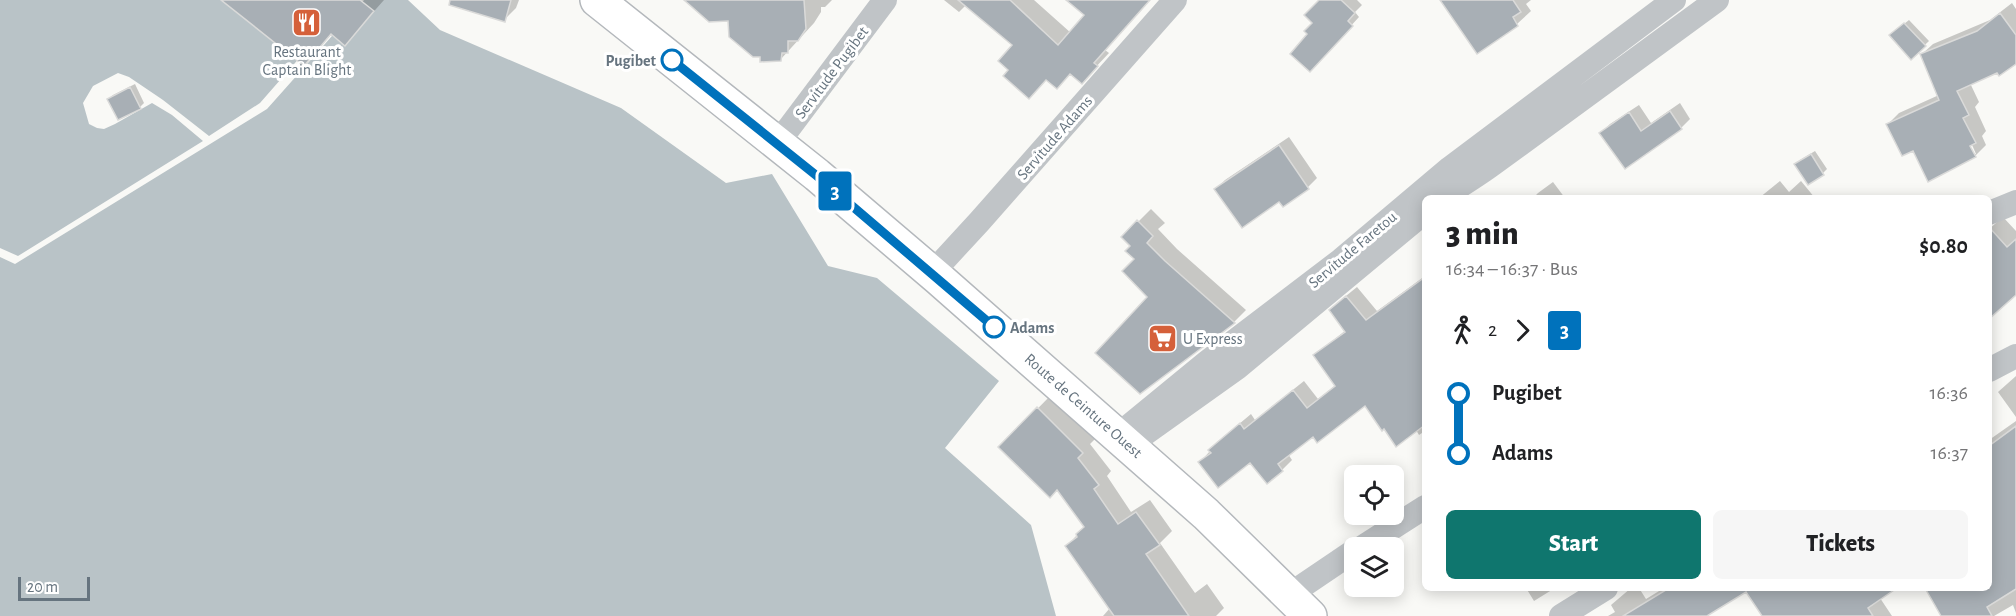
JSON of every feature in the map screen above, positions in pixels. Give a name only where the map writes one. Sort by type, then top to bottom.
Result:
[{"type":"main road","name":"Route de Ceinture Ouest","points":[[597,0],[775,142],[932,273],[1124,440],[1206,514],[1300,605]]},
{"type":"street","name":"Servitude Pugibet","points":[[775,142],[789,128],[885,0]]},
{"type":"street","name":"Servitude Adams","points":[[932,273],[1175,0]]},
{"type":"street","name":"Servitude Faretou","points":[[1124,440],[1207,362],[1341,260],[1450,168],[1674,0]]},
{"type":"street","points":[[1448,195],[1491,166],[1717,0]]},
{"type":"street","points":[[1992,212],[2016,202]]},
{"type":"street","name":"Servitude Faretou","points":[[1124,440],[1237,368],[1422,214]]},
{"type":"street","points":[[1992,368],[2016,356]]},
{"type":"street","points":[[1377,537],[1422,509]]},
{"type":"street","points":[[1300,605],[1344,561]]},
{"type":"street","points":[[1560,616],[1601,591]]},
{"type":"shaded area","points":[[0,0],[408,0],[440,30],[621,108],[726,183],[772,174],[828,266],[877,278],[999,381],[945,448],[1031,525],[1056,616],[0,616]]},
{"type":"pier","points":[[350,0],[364,0],[267,109],[15,264],[0,257],[0,248],[18,256],[203,141],[172,115],[152,103],[104,129],[89,124],[83,103],[93,86],[118,73],[129,77],[209,136],[260,103]]},
{"type":"building","name":"Restaurant Captain Blight","points":[[221,0],[360,0],[374,11],[345,46],[331,34],[304,66]]},
{"type":"building","points":[[450,0],[511,0],[505,22],[449,5]]},
{"type":"building","points":[[684,0],[804,0],[806,29],[798,41],[788,41],[788,53],[782,53],[781,61],[760,62],[760,57],[753,57],[729,37],[728,21],[709,22]]},
{"type":"building","points":[[958,0],[1010,0],[1058,45],[1084,15],[1066,0],[1150,0],[1094,63],[1098,66],[1082,84],[1070,74],[1057,89],[1046,80],[1029,99],[1003,76],[1008,70],[998,61],[1012,45]]},
{"type":"building","points":[[1319,0],[1341,0],[1355,13],[1348,21],[1353,26],[1310,72],[1290,54],[1307,34],[1304,31],[1312,23],[1304,15]]},
{"type":"building","points":[[1440,0],[1513,0],[1521,12],[1513,17],[1518,26],[1477,54]]},
{"type":"building","points":[[2000,13],[2016,35],[2016,64],[1999,76],[1997,73],[1957,91],[1969,115],[1963,118],[1976,143],[1970,146],[1976,157],[1928,182],[1913,151],[1902,156],[1886,124],[1939,100],[1920,54],[1977,31]]},
{"type":"building","points":[[1904,23],[1926,46],[1911,60],[1889,35]]},
{"type":"building","points":[[130,87],[141,109],[118,120],[107,99]]},
{"type":"building","points":[[1670,111],[1682,129],[1625,169],[1599,133],[1629,112],[1641,131]]},
{"type":"building","points":[[1279,145],[1309,189],[1283,207],[1279,202],[1242,228],[1214,189]]},
{"type":"building","points":[[1811,154],[1824,175],[1808,185],[1794,164]]},
{"type":"building","name":"U Express","points":[[1137,220],[1153,236],[1147,243],[1235,323],[1140,394],[1095,353],[1147,297],[1122,271],[1134,259],[1125,251],[1130,246],[1121,237]]},
{"type":"building","points":[[1992,230],[2007,247],[2016,239],[2016,295],[1992,316]]},
{"type":"building","points":[[1422,279],[1422,427],[1396,447],[1365,406],[1317,443],[1313,437],[1278,464],[1283,471],[1267,484],[1250,463],[1218,488],[1198,462],[1211,453],[1208,450],[1240,423],[1244,429],[1293,390],[1307,408],[1335,386],[1313,355],[1345,332],[1329,310],[1346,296],[1366,320]]},
{"type":"building","points":[[1037,407],[1083,453],[1078,458],[1099,485],[1094,489],[1118,524],[1136,512],[1160,545],[1146,554],[1189,616],[1114,616],[1065,546],[1077,537],[1076,534],[1084,527],[1057,490],[1050,498],[998,447]]},
{"type":"building","points":[[2016,426],[2016,589],[1987,607],[1992,616],[1941,616],[1927,591],[1992,591],[1992,444]]},
{"type":"building","points":[[1664,591],[1893,591],[1868,608],[1873,616],[1762,616],[1746,592],[1707,616],[1623,616]]},
{"type":"bus line","name":"3","points":[[672,60],[817,176],[994,327]]},
{"type":"place","name":"Restaurant Captain Blight","points":[[307,23]]},
{"type":"place","name":"Pugibet","points":[[672,60]]},
{"type":"place","name":"Adams","points":[[994,327]]},
{"type":"place","name":"U Express","points":[[1162,338]]}]
